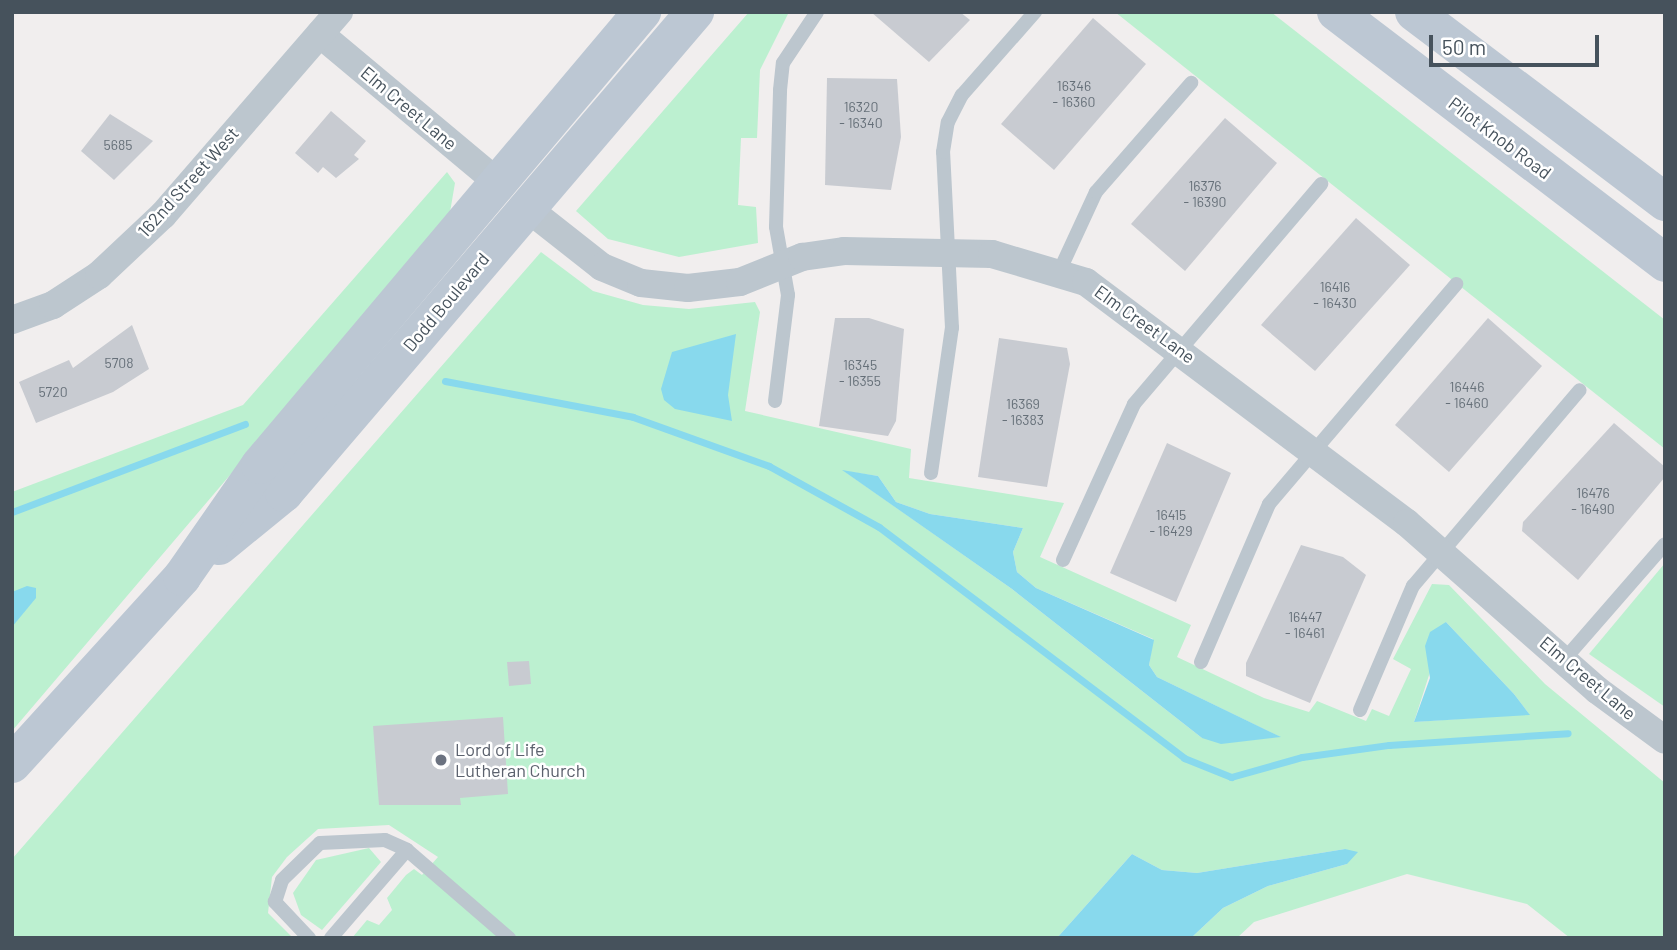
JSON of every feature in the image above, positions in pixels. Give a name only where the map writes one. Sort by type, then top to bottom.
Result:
[{"type":"street","name":"162nd Street West","points":[[12,320],[53,305],[99,275],[163,215],[339,12]]},
{"type":"street","name":"Dodd Boulevard","points":[[12,764],[182,577],[260,465],[642,12]]},
{"type":"street","name":"Dodd Boulevard","points":[[182,577],[284,493],[695,12]]},
{"type":"street","name":"Pilot Knob Road","points":[[1336,12],[1665,263]]},
{"type":"street","points":[[1414,12],[1665,202]]},
{"type":"street","name":"Elm Creet Lane","points":[[320,34],[498,183]]},
{"type":"street","name":"Elm Creet Lane","points":[[527,208],[602,267],[641,283],[688,288],[740,282],[782,266],[844,251],[992,254],[1059,272],[1121,303],[1310,448],[1442,551],[1563,660],[1665,740]]},
{"type":"lane","points":[[775,401],[788,295],[776,227],[779,90],[783,63],[817,12]]},
{"type":"lane","points":[[931,473],[952,328],[948,122],[962,95],[1035,12]]},
{"type":"lane","points":[[1059,272],[1096,192],[1191,83]]},
{"type":"lane","points":[[1063,560],[1134,404],[1321,184]]},
{"type":"lane","points":[[1201,662],[1269,504],[1310,448],[1456,284]]},
{"type":"lane","points":[[1360,710],[1413,586],[1580,390]]},
{"type":"lane","points":[[1563,660],[1665,544]]},
{"type":"lane","points":[[310,938],[275,902],[282,880],[304,855],[320,843],[372,840],[407,850],[509,938]]},
{"type":"lane","points":[[331,938],[407,850]]},
{"type":"green space","points":[[749,12],[789,12],[760,70],[757,138],[741,138],[738,205],[756,207],[758,243],[679,257],[608,239],[576,211]]},
{"type":"green space","points":[[1115,12],[1271,12],[1665,320],[1665,449]]},
{"type":"green space","points":[[447,172],[455,183],[449,218],[12,731],[12,492],[243,405]]},
{"type":"green space","points":[[541,252],[593,291],[643,305],[689,309],[755,302],[760,312],[745,411],[911,449],[909,478],[1064,503],[1040,557],[1191,625],[1177,657],[1264,698],[1309,712],[1317,701],[1366,721],[1372,709],[1389,716],[1411,669],[1393,659],[1432,584],[1449,585],[1545,684],[1665,783],[1665,938],[1570,938],[1527,904],[1407,874],[1254,922],[1237,938],[1191,938],[1223,908],[1268,886],[1347,864],[1345,849],[1197,873],[1162,870],[1132,854],[1057,938],[352,938],[367,920],[379,925],[392,910],[387,898],[406,875],[414,869],[422,875],[438,857],[389,825],[318,829],[287,857],[272,877],[268,913],[293,938],[12,938],[12,859]],"holes":[[[844,471],[878,476],[896,502],[930,514],[1023,528],[1013,552],[1017,572],[1036,588],[1153,639],[1149,665],[1157,677],[1280,737],[1202,738],[1012,589]],[[1446,622],[1514,694],[1529,714],[1414,722]]]},
{"type":"green space","points":[[1665,563],[1665,707],[1589,654]]},
{"type":"green space","points":[[369,848],[381,862],[322,930],[301,915],[293,893],[316,860]]},
{"type":"water","points":[[736,334],[728,395],[732,421],[675,409],[664,400],[661,389],[672,352]]},
{"type":"water","points":[[842,470],[878,476],[896,502],[930,514],[1023,528],[1013,552],[1017,572],[1036,588],[1154,640],[1149,665],[1157,677],[1281,737],[1221,744],[1202,738],[1012,589]]},
{"type":"water","points":[[27,586],[36,588],[36,598],[12,627],[12,592]]},
{"type":"water","points":[[1446,622],[1514,694],[1530,715],[1414,722],[1430,678],[1425,646],[1430,632]]},
{"type":"water","points":[[1345,849],[1358,852],[1347,864],[1268,886],[1223,908],[1191,938],[1057,938],[1132,854],[1162,870],[1197,873]]},
{"type":"building","points":[[871,12],[960,12],[970,20],[929,62]]},
{"type":"building","points":[[1093,18],[1146,64],[1054,170],[1001,124]]},
{"type":"building","points":[[827,78],[897,79],[901,137],[891,190],[825,185]]},
{"type":"building","points":[[331,111],[366,141],[354,155],[359,159],[336,178],[323,167],[318,173],[295,153]]},
{"type":"building","points":[[110,114],[153,141],[114,180],[81,151]]},
{"type":"building","points":[[1225,118],[1277,163],[1185,271],[1131,224]]},
{"type":"building","points":[[1356,218],[1410,265],[1315,371],[1261,325]]},
{"type":"building","points":[[835,318],[869,318],[904,329],[896,421],[888,436],[819,426]]},
{"type":"building","points":[[1488,318],[1542,366],[1449,472],[1395,425]]},
{"type":"building","points":[[132,325],[149,369],[113,392],[36,423],[19,382],[69,360],[73,368]]},
{"type":"building","points":[[999,338],[1067,348],[1070,364],[1047,487],[978,477]]},
{"type":"building","points":[[1614,423],[1665,467],[1665,477],[1578,580],[1522,531],[1523,522]]},
{"type":"building","points":[[1167,443],[1231,473],[1176,602],[1110,573]]},
{"type":"building","points":[[1301,545],[1343,557],[1366,575],[1310,703],[1246,676],[1246,663]]},
{"type":"building","points":[[529,661],[531,684],[509,686],[507,662]]},
{"type":"building","name":"Lord of Life Lutheran Church","points":[[503,717],[508,794],[460,798],[461,805],[379,805],[373,726]]},
{"type":"waterway","points":[[445,381],[633,417],[769,466],[879,527],[1184,758],[1231,777],[1302,757],[1389,745],[1568,733]]},
{"type":"waterway","points":[[12,512],[245,424]]},
{"type":"place","name":"Lord of Life Lutheran Church","points":[[441,760]]}]
